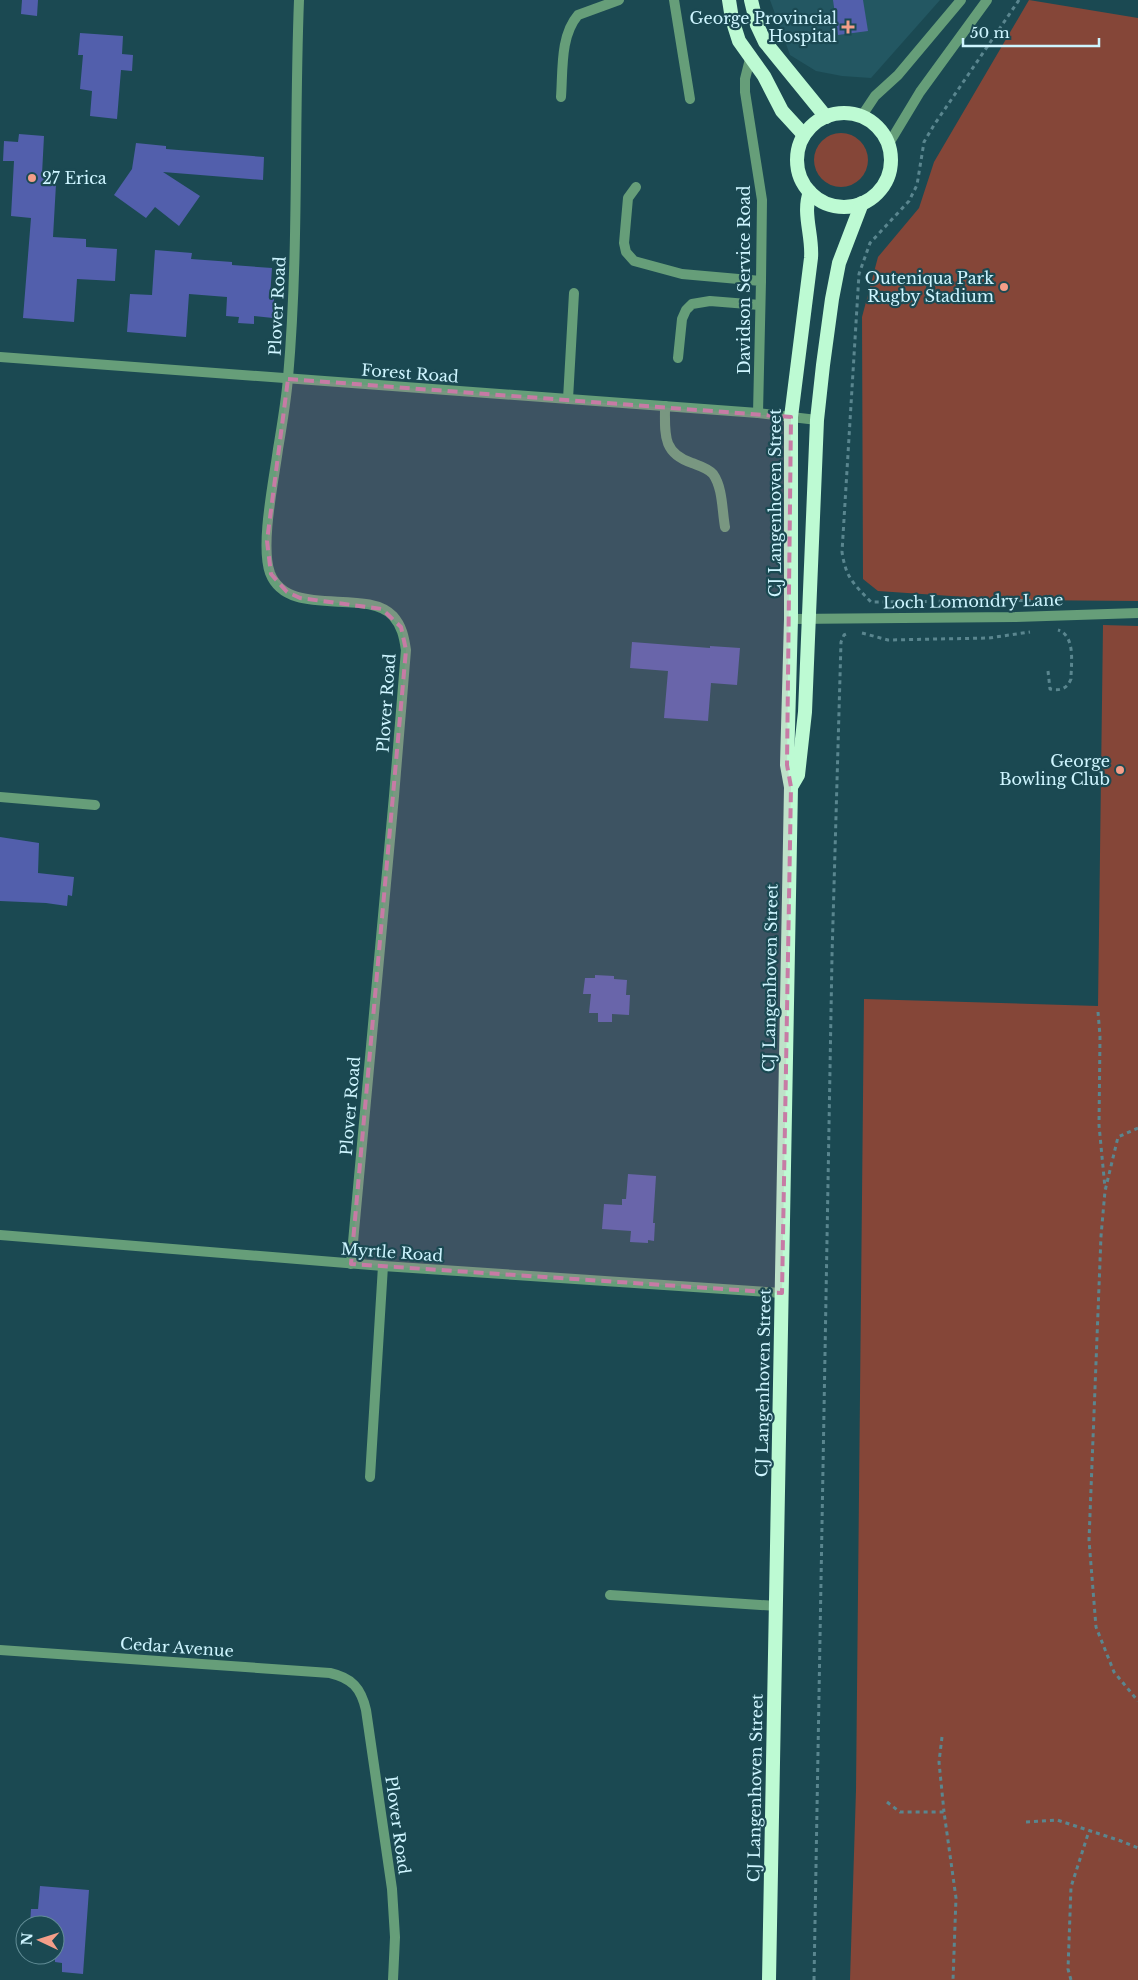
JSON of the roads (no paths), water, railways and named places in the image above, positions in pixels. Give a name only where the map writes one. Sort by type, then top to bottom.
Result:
[{"type":"highway","points":[[729,0],[732,19],[739,41],[764,76],[782,110],[804,135]]},
{"type":"highway","points":[[751,0],[757,25],[765,42],[826,117]]},
{"type":"highway","points":[[840,113],[861,116],[878,128],[888,145],[890,162],[886,179],[876,194],[862,203],[848,207],[834,206],[821,201],[810,192],[800,177],[798,151],[804,135],[818,121],[826,117],[840,113]]},
{"type":"highway","name":"CJ Langenhoven Street","points":[[769,1980],[791,787],[786,765],[791,619],[791,417],[811,258],[811,238],[806,202],[810,192]]},
{"type":"highway","name":"CJ Langenhoven Street","points":[[791,787],[798,775],[805,712],[817,420],[823,365],[836,272],[862,203]]},
{"type":"street","name":"Plover Road","points":[[299,0],[296,203],[288,379],[267,541],[267,560],[271,574],[277,584],[300,598],[368,604],[382,608],[392,614],[401,627],[406,650],[351,1264]]},
{"type":"street","points":[[561,97],[567,39],[574,20],[578,15],[619,0]]},
{"type":"street","points":[[674,0],[690,99]]},
{"type":"street","points":[[861,116],[875,96],[898,75],[961,0]]},
{"type":"street","points":[[888,145],[920,92],[986,0]]},
{"type":"street","name":"Davidson Service Road","points":[[750,58],[745,79],[745,92],[762,200],[758,413]]},
{"type":"street","points":[[636,187],[628,198],[624,244],[626,252],[634,261],[682,274],[761,281]]},
{"type":"street","points":[[568,399],[574,292]]},
{"type":"street","points":[[678,358],[682,320],[686,310],[692,304],[710,301],[760,305]]},
{"type":"street","name":"Forest Road","points":[[0,358],[758,413],[817,420]]},
{"type":"street","points":[[665,406],[666,436],[669,447],[674,454],[683,460],[710,470],[715,476],[719,484],[725,527]]},
{"type":"street","name":"Loch Lomondry Lane","points":[[791,619],[1015,617],[1138,613]]},
{"type":"street","points":[[0,797],[95,805]]},
{"type":"street","name":"Myrtle Road","points":[[0,1235],[351,1264],[782,1292]]},
{"type":"street","points":[[370,1477],[383,1266]]},
{"type":"street","points":[[610,1595],[776,1606]]},
{"type":"street","name":"Cedar Avenue","points":[[0,1650],[330,1673],[350,1680]]},
{"type":"street","name":"Plover Road","points":[[350,1680],[358,1688],[366,1710],[386,1844],[394,1920],[393,1980]]},
{"type":"place","name":"George Provincial Hospital","points":[[848,27]]},
{"type":"place","name":"27 Erica","points":[[32,178]]},
{"type":"place","name":"Outeniqua Park Rugby Stadium","points":[[1004,287]]},
{"type":"place","name":"George Bowling Club","points":[[1120,770]]}]
